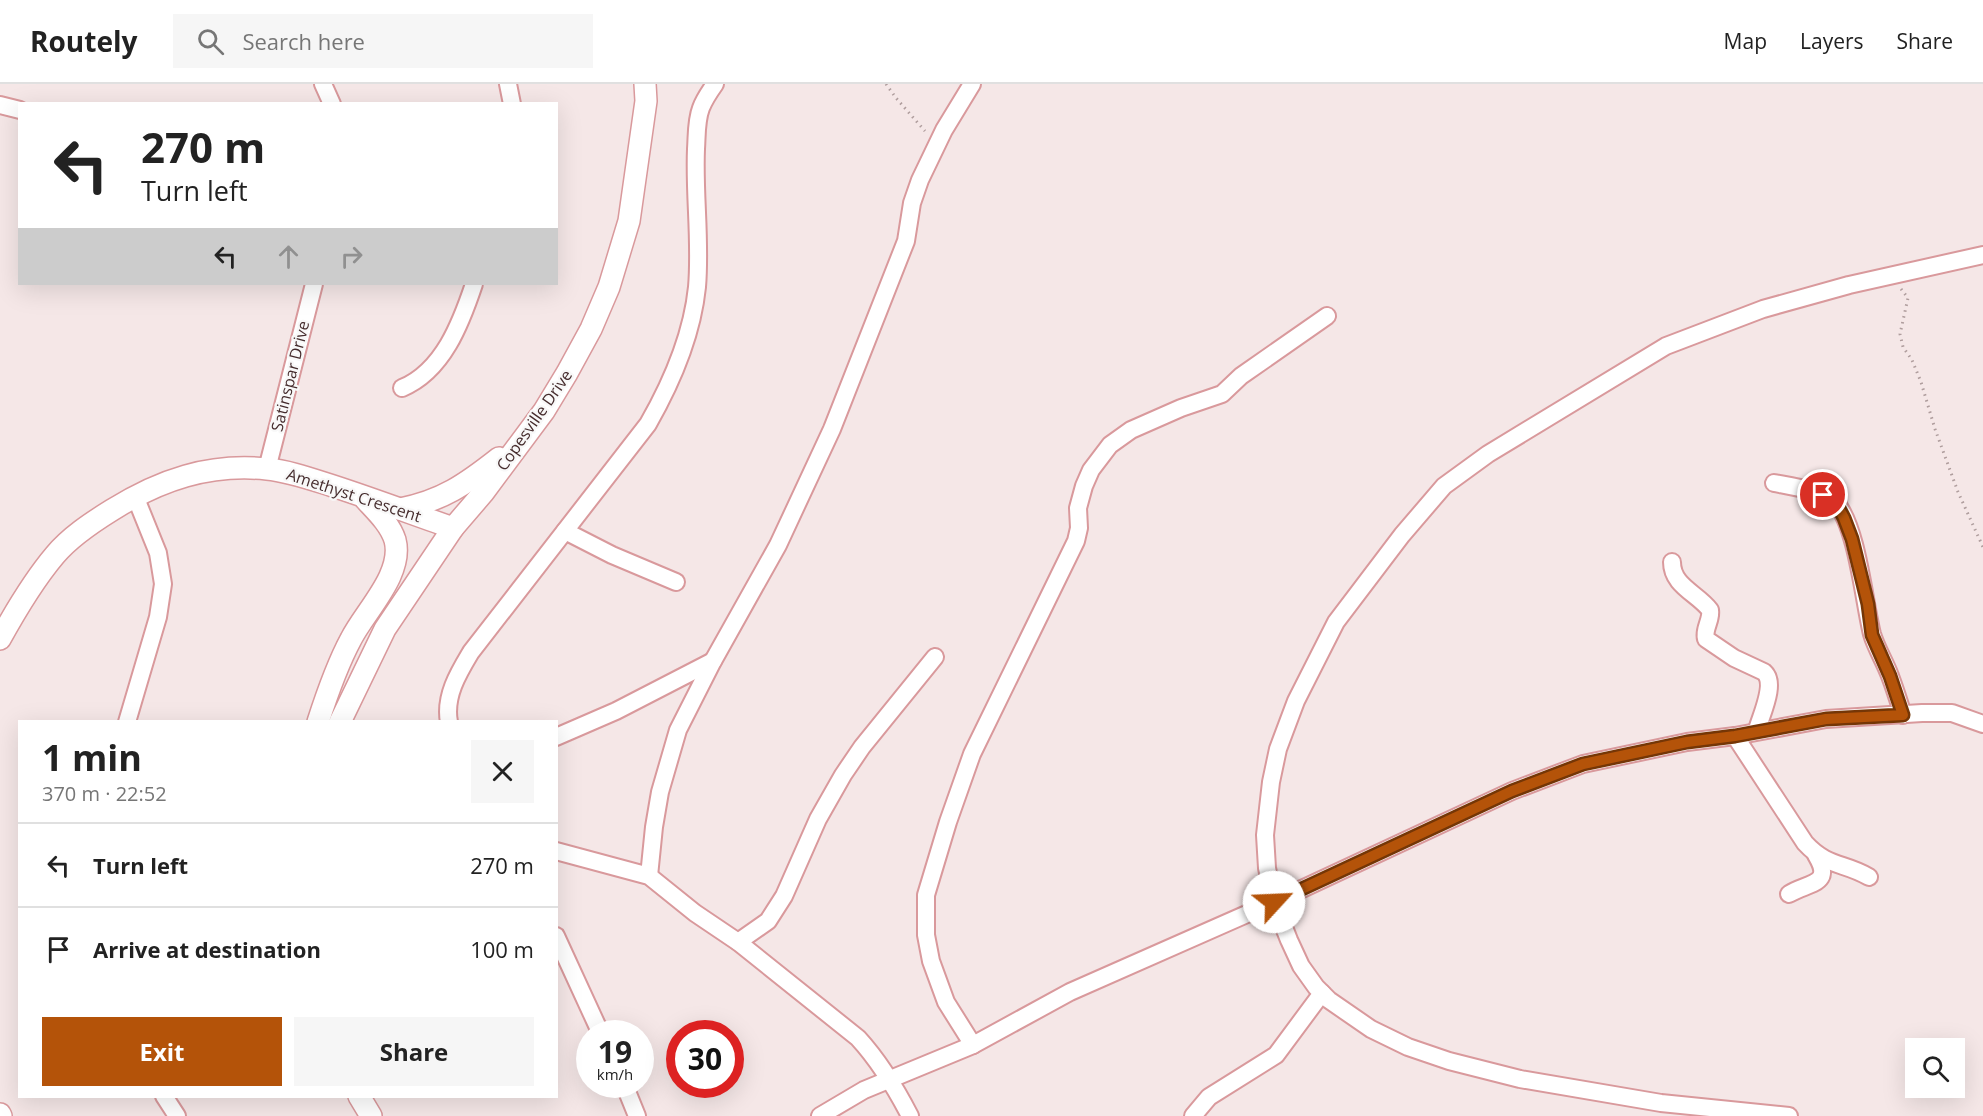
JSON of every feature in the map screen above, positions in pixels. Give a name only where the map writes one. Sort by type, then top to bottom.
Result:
[{"type":"street","points":[[323,84],[331,102]]},
{"type":"street","points":[[508,84],[512,102]]},
{"type":"street","name":"Copesville Drive","points":[[341,720],[385,629],[453,528],[544,411],[591,329],[609,287],[629,221],[645,113],[645,84]]},
{"type":"street","points":[[449,720],[450,695],[459,671],[498,616],[648,424],[676,369],[694,311],[697,285],[695,171],[697,124],[701,107],[715,84]]},
{"type":"street","points":[[649,876],[654,827],[667,762],[678,730],[713,661],[778,545],[832,429],[906,240],[912,203],[920,180],[972,84]]},
{"type":"street","points":[[0,105],[18,110]]},
{"type":"street","points":[[1789,1116],[1661,1103],[1492,1073],[1408,1047],[1371,1029],[1322,993],[1301,966],[1274,902],[1268,876],[1265,836],[1271,782],[1278,749],[1296,701],[1336,622],[1402,535],[1444,486],[1488,454],[1666,346],[1762,309],[1850,285],[1983,255]]},
{"type":"street","name":"Satinspar Drive","points":[[267,469],[314,285]]},
{"type":"street","points":[[402,388],[420,379],[437,360],[457,328],[474,285]]},
{"type":"street","points":[[973,1045],[946,1002],[931,961],[926,935],[926,894],[972,754],[1076,541],[1079,528],[1078,508],[1090,470],[1110,446],[1131,430],[1222,393],[1240,376],[1327,316]]},
{"type":"street","points":[[399,509],[423,505],[449,494],[519,444]]},
{"type":"street","name":"Amethyst Crescent","points":[[0,639],[24,598],[57,553],[98,518],[135,496],[172,479],[202,471],[233,468],[289,472],[453,528]]},
{"type":"street","points":[[1774,483],[1823,495],[1835,501],[1852,539],[1868,604],[1872,635],[1890,676],[1903,715]]},
{"type":"street","points":[[319,720],[351,639],[388,579],[395,563],[395,540],[391,531],[361,495]]},
{"type":"street","points":[[128,720],[158,617],[163,584],[158,553],[135,496]]},
{"type":"street","points":[[565,531],[612,555],[676,582]]},
{"type":"street","points":[[1672,562],[1672,568],[1678,581],[1710,610],[1712,616],[1705,633],[1706,639],[1734,658],[1764,672],[1769,677],[1770,687],[1757,730]]},
{"type":"street","points":[[738,942],[757,931],[768,921],[784,896],[818,819],[843,775],[862,747],[935,657]]},
{"type":"street","points":[[558,736],[616,711],[713,661]]},
{"type":"street","points":[[820,1116],[864,1090],[973,1045],[1070,992],[1274,902],[1548,776],[1583,764],[1687,742],[1735,736],[1757,730],[1826,719],[1952,713],[1983,724]]},
{"type":"street","points":[[1735,736],[1804,843],[1822,865],[1823,874],[1817,883],[1801,887],[1789,894]]},
{"type":"street","points":[[558,852],[649,876],[695,913],[738,942],[858,1038],[874,1055],[891,1080],[910,1116]]},
{"type":"street","points":[[1816,855],[1869,877]]},
{"type":"street","points":[[558,940],[595,1020]]},
{"type":"street","points":[[1193,1116],[1201,1105],[1222,1087],[1276,1055],[1322,993]]},
{"type":"street","points":[[165,1098],[177,1116]]},
{"type":"street","points":[[359,1098],[371,1116]]},
{"type":"street","points":[[630,1098],[638,1116]]},
{"type":"path","points":[[886,84],[930,137],[934,151]]},
{"type":"path","points":[[1891,276],[1908,298],[1900,334],[1903,346],[1921,382],[1958,492],[1983,547]]},
{"type":"route","points":[[1274,902],[1512,791],[1583,764],[1687,742],[1735,736],[1757,730],[1826,719],[1903,715],[1890,676],[1872,635],[1868,604],[1852,539],[1835,501],[1823,495]]}]
